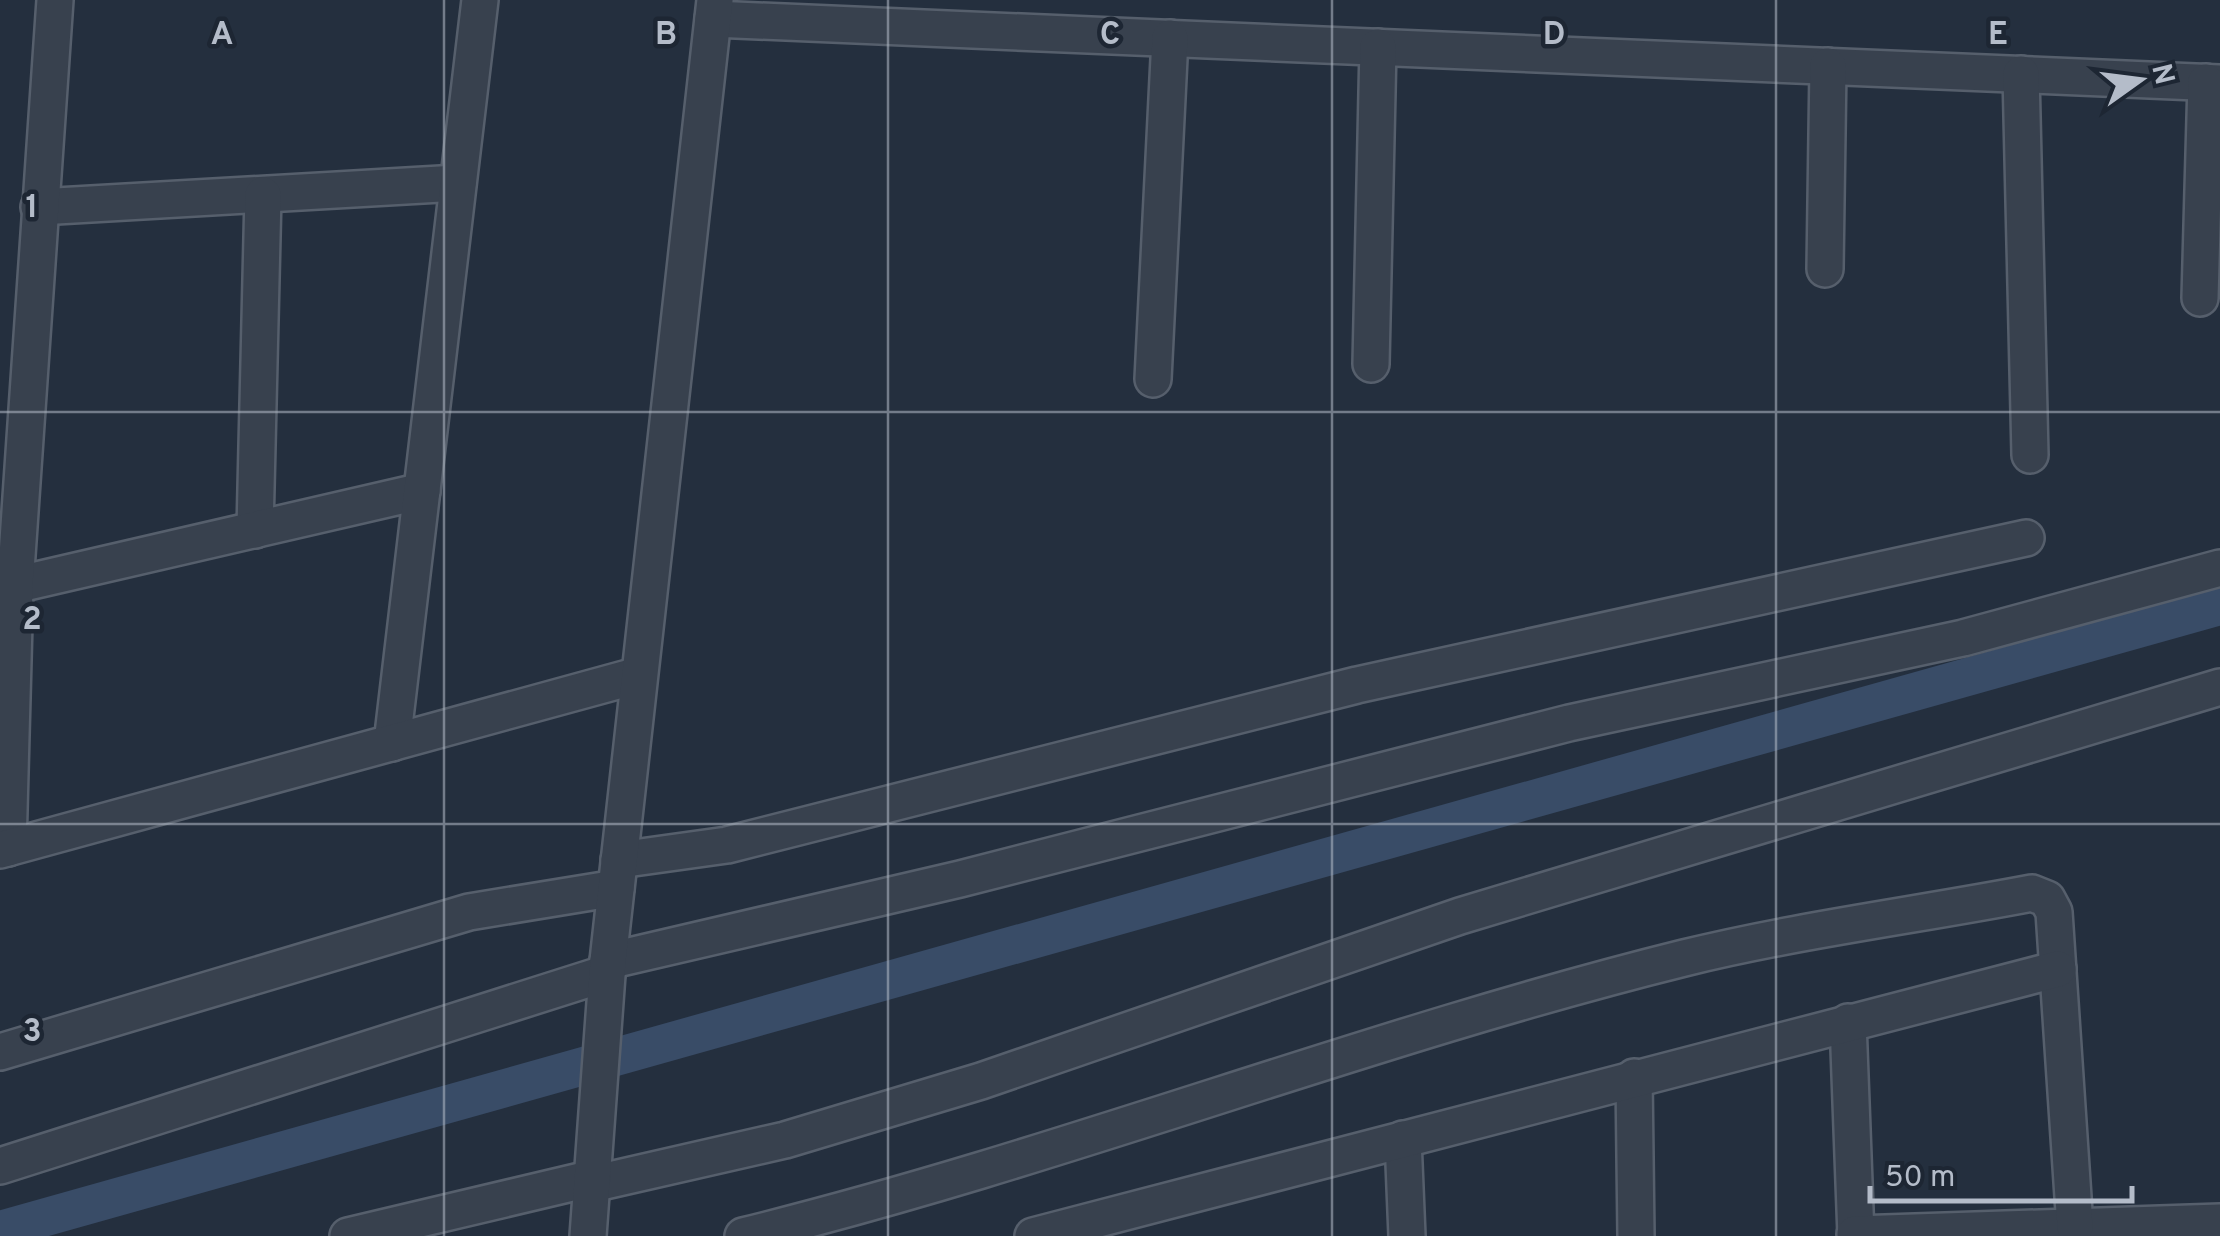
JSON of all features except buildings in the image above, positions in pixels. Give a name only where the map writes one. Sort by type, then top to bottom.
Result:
[{"type":"street","points":[[56,0],[14,585],[4,849],[640,675]]},
{"type":"street","points":[[392,743],[480,0]]},
{"type":"street","points":[[588,1236],[603,1010],[714,10],[1378,48],[2213,82],[2200,298]]},
{"type":"street","points":[[1154,379],[1170,38]]},
{"type":"street","points":[[1372,364],[1378,48]]},
{"type":"street","points":[[1825,269],[1828,66]]},
{"type":"street","points":[[2021,74],[2030,455]]},
{"type":"street","points":[[39,206],[458,183]]},
{"type":"street","points":[[255,530],[263,195]]},
{"type":"street","points":[[14,585],[422,491]]},
{"type":"street","points":[[0,1052],[469,912],[1357,685],[2026,538]]},
{"type":"street","points":[[0,1166],[608,967],[1569,723],[1963,638],[2220,568]]},
{"type":"street","points":[[348,1236],[785,1140],[963,1086],[1478,910],[2220,687]]},
{"type":"street","points":[[743,1236],[1017,1159],[1296,1070],[1688,957],[2032,893],[2047,899],[2054,912],[2075,1226]]},
{"type":"street","points":[[1048,1234],[2058,968]]},
{"type":"street","points":[[1848,1022],[1856,1235],[2220,1222]]},
{"type":"street","points":[[1634,1077],[1636,1236]]},
{"type":"street","points":[[1403,1138],[1407,1236]]},
{"type":"waterway","points":[[0,1230],[2220,606]]}]
